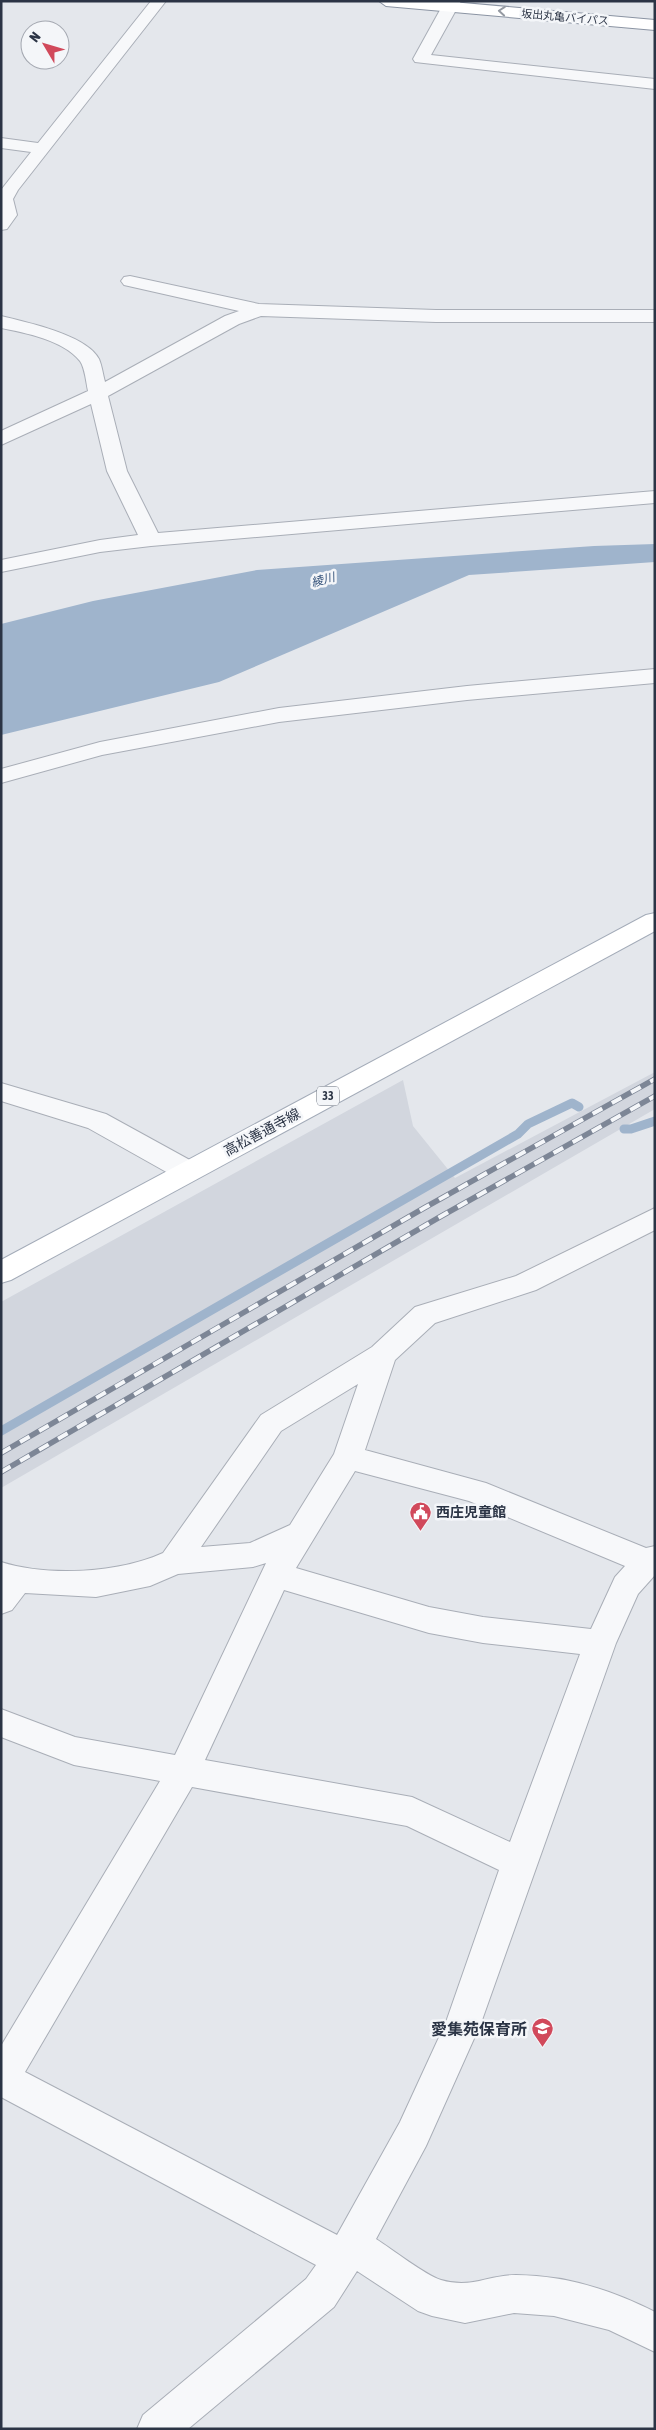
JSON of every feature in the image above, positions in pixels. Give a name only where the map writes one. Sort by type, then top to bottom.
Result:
[{"type":"main road","name":"坂出丸亀バイパス","points":[[386,1],[451,4],[655,25]]},
{"type":"main road","name":"坂出丸亀バイパス","points":[[533,1],[655,15]]},
{"type":"main road","name":"高松善通寺線","points":[[1,1272],[655,921]]},
{"type":"street","points":[[1,225],[8,215],[3,202],[11,188],[159,1]]},
{"type":"street","points":[[451,4],[421,59],[655,84]]},
{"type":"street","points":[[1,143],[42,148]]},
{"type":"street","points":[[130,281],[259,310],[436,316],[655,316]]},
{"type":"street","points":[[1,439],[99,393],[232,320],[259,310]]},
{"type":"street","points":[[1,322],[46,333],[79,349],[90,360],[117,471],[151,540]]},
{"type":"street","points":[[1,566],[100,546],[151,540],[655,497]]},
{"type":"street","points":[[1,776],[100,749],[279,715],[467,693],[655,676]]},
{"type":"street","points":[[1,1092],[97,1121],[187,1171]]},
{"type":"street","points":[[174,1562],[271,1423],[382,1354],[425,1315],[526,1283],[655,1218]]},
{"type":"street","points":[[382,1354],[348,1458],[275,1574],[184,1770],[2,2078],[432,2296],[465,2304],[514,2294],[554,2298],[614,2312],[655,2333]]},
{"type":"street","points":[[158,2429],[320,2294],[347,2253],[413,2134],[463,2022],[600,1643],[626,1586],[651,1560],[475,1491],[348,1458]]},
{"type":"street","points":[[7,1586],[96,1584],[150,1573],[174,1562],[253,1555],[300,1534]]},
{"type":"street","points":[[275,1574],[429,1620],[482,1630],[600,1643]]},
{"type":"street","points":[[1,1723],[74,1751],[412,1812],[519,1863]]},
{"type":"shaded area","points":[[655,1072],[655,1109],[1,1488],[1,1302],[403,1080],[413,1126],[455,1178]]},
{"type":"water","name":"綾川","points":[[655,544],[655,562],[469,575],[219,682],[1,735],[1,624],[93,601],[257,570],[594,546]]},
{"type":"waterway","points":[[1,1431],[518,1134],[528,1124],[572,1103],[579,1107]]},
{"type":"waterway","points":[[624,1129],[631,1129],[655,1121]]},
{"type":"railway","points":[[1,1453],[424,1208],[655,1079]]},
{"type":"railway","points":[[1,1472],[438,1218],[655,1096]]},
{"type":"place","name":"西庄児童館","points":[[420,1531]]},
{"type":"place","name":"愛集苑保育所","points":[[543,2048]]}]
